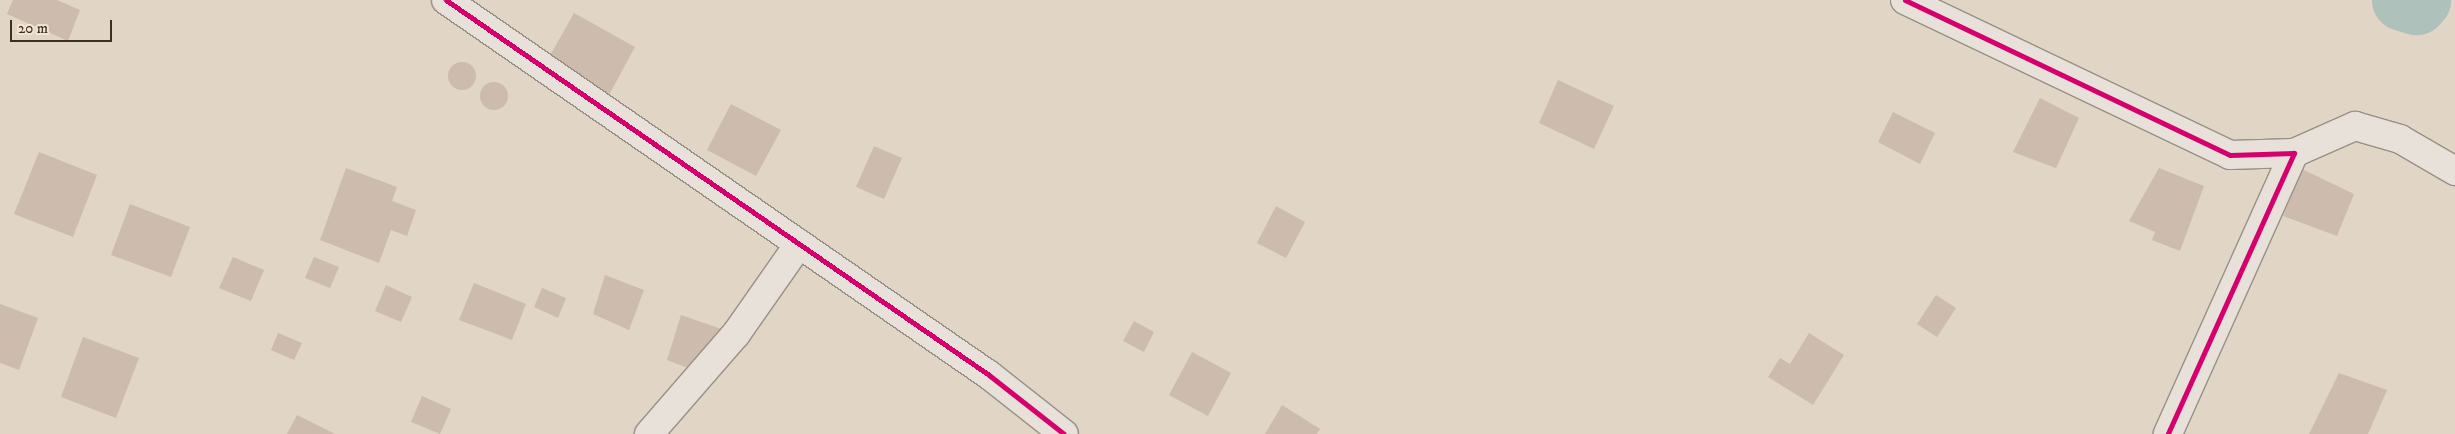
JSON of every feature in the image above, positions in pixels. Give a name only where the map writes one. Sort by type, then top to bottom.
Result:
[{"type":"street","points":[[446,0],[990,375],[1064,434]]},
{"type":"street","points":[[1905,0],[2230,155],[2294,153],[2355,126],[2400,139],[2455,171]]},
{"type":"street","points":[[2168,434],[2294,153]]},
{"type":"street","points":[[648,434],[736,334],[799,244]]},
{"type":"building","points":[[13,0],[57,0],[80,10],[68,41],[7,14]]},
{"type":"building","points":[[574,13],[635,47],[609,95],[547,61]]},
{"type":"building","points":[[462,62],[472,66],[476,76],[472,86],[462,90],[452,86],[448,76],[452,66]]},
{"type":"building","points":[[1558,80],[1614,106],[1594,149],[1539,123]]},
{"type":"building","points":[[494,82],[504,86],[508,96],[504,106],[494,110],[484,106],[480,96],[484,86]]},
{"type":"building","points":[[2040,98],[2079,118],[2056,168],[2013,152]]},
{"type":"building","points":[[731,104],[781,130],[756,176],[707,150]]},
{"type":"building","points":[[1893,112],[1935,133],[1920,164],[1878,142]]},
{"type":"building","points":[[874,146],[902,158],[884,199],[856,187]]},
{"type":"building","points":[[39,152],[97,175],[73,237],[14,214]]},
{"type":"building","points":[[346,168],[397,187],[392,201],[416,210],[407,236],[391,230],[379,263],[320,240]]},
{"type":"building","points":[[2159,168],[2204,186],[2180,251],[2152,240],[2155,232],[2129,221]]},
{"type":"building","points":[[2302,169],[2354,194],[2337,236],[2283,216]]},
{"type":"building","points":[[130,204],[190,227],[171,277],[111,255]]},
{"type":"building","points":[[1276,206],[1305,222],[1286,258],[1257,243]]},
{"type":"building","points":[[233,257],[264,270],[251,301],[219,288]]},
{"type":"building","points":[[314,257],[339,267],[330,288],[305,278]]},
{"type":"building","points":[[605,275],[644,290],[629,330],[593,314]]},
{"type":"building","points":[[474,283],[526,304],[512,340],[459,320]]},
{"type":"building","points":[[386,285],[412,297],[401,322],[375,311]]},
{"type":"building","points":[[542,288],[566,298],[558,318],[534,307]]},
{"type":"building","points":[[1936,295],[1956,308],[1937,337],[1917,324]]},
{"type":"building","points":[[0,304],[38,318],[19,370],[0,363]]},
{"type":"building","points":[[681,315],[736,334],[688,368],[667,360]]},
{"type":"building","points":[[1134,321],[1154,332],[1144,352],[1123,341]]},
{"type":"building","points":[[278,333],[302,343],[294,360],[271,350]]},
{"type":"building","points":[[1809,333],[1844,355],[1813,405],[1768,377],[1780,358],[1790,364]]},
{"type":"building","points":[[83,337],[139,358],[116,418],[61,397]]},
{"type":"building","points":[[1192,352],[1231,373],[1208,416],[1169,395]]},
{"type":"building","points":[[2339,373],[2387,390],[2368,434],[2309,434]]},
{"type":"building","points":[[422,396],[451,409],[440,434],[411,422]]},
{"type":"building","points":[[1282,405],[1320,429],[1317,434],[1265,434]]},
{"type":"building","points":[[297,415],[335,434],[287,434]]},
{"type":"waterway","points":[[2402,0],[2416,4],[2420,0]]},
{"type":"cycle path","points":[[446,0],[989,375],[1064,434]]},
{"type":"cycle path","points":[[1905,0],[2230,155],[2294,153],[2168,434]]}]
